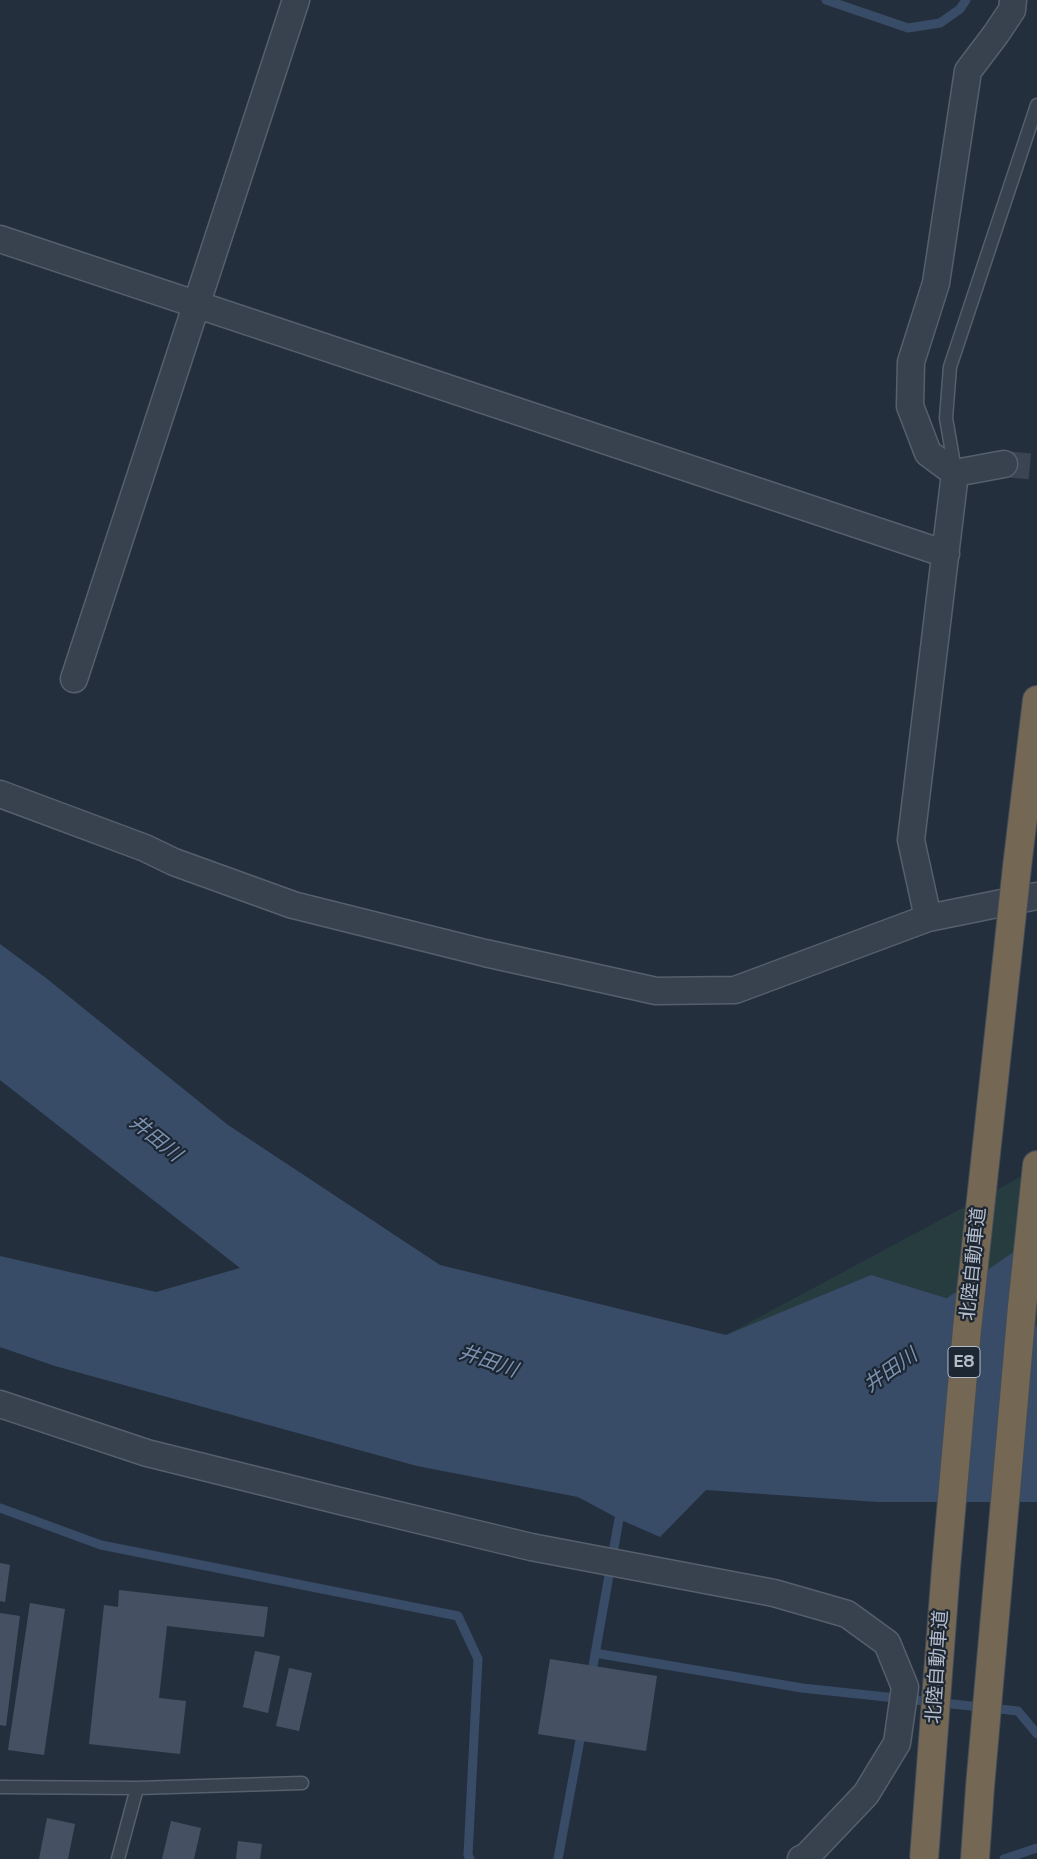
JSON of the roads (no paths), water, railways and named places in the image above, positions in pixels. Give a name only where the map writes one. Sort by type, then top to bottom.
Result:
[{"type":"highway","name":"北陸自動車道","points":[[924,1859],[946,1568],[967,1329],[1037,700]]},
{"type":"highway","points":[[975,1859],[1020,1327],[1037,1165]]},
{"type":"street","points":[[74,679],[296,0]]},
{"type":"street","points":[[1004,464],[956,473],[928,453],[910,406],[911,362],[936,283],[968,70],[1012,10],[1013,0]]},
{"type":"street","points":[[0,239],[946,554]]},
{"type":"street","points":[[928,918],[911,840],[956,473]]},
{"type":"street","points":[[0,794],[145,848],[174,862],[293,904],[485,953],[656,990],[736,990],[928,918],[1037,896]]},
{"type":"street","points":[[0,1404],[147,1453],[336,1500],[531,1547],[774,1593],[848,1614],[887,1643],[905,1687],[897,1743],[866,1794],[801,1859]]},
{"type":"lane","points":[[956,473],[946,418],[950,367],[1037,105]]},
{"type":"lane","points":[[0,1787],[137,1788],[302,1783]]},
{"type":"lane","points":[[118,1859],[137,1788]]},
{"type":"water","points":[[0,944],[46,978],[228,1125],[440,1265],[726,1335],[871,1275],[1037,1326],[1037,1502],[878,1502],[706,1490],[660,1537],[619,1519],[578,1497],[417,1466],[55,1366],[0,1347],[0,1256],[156,1292],[240,1268],[0,1080]]},
{"type":"waterway","points":[[826,0],[908,28],[940,23],[960,9],[966,0]]},
{"type":"waterway","name":"井田川","points":[[922,1349],[1037,1269]]},
{"type":"waterway","points":[[0,1508],[101,1545],[458,1616],[478,1659],[468,1855],[470,1859]]},
{"type":"waterway","points":[[591,1677],[619,1519]]},
{"type":"waterway","points":[[595,1653],[802,1688],[1018,1711],[1037,1734]]},
{"type":"waterway","points":[[558,1859],[582,1729]]},
{"type":"waterway","points":[[1004,1859],[1037,1848]]},
{"type":"tunnel","points":[[1004,464],[1037,467]]}]
